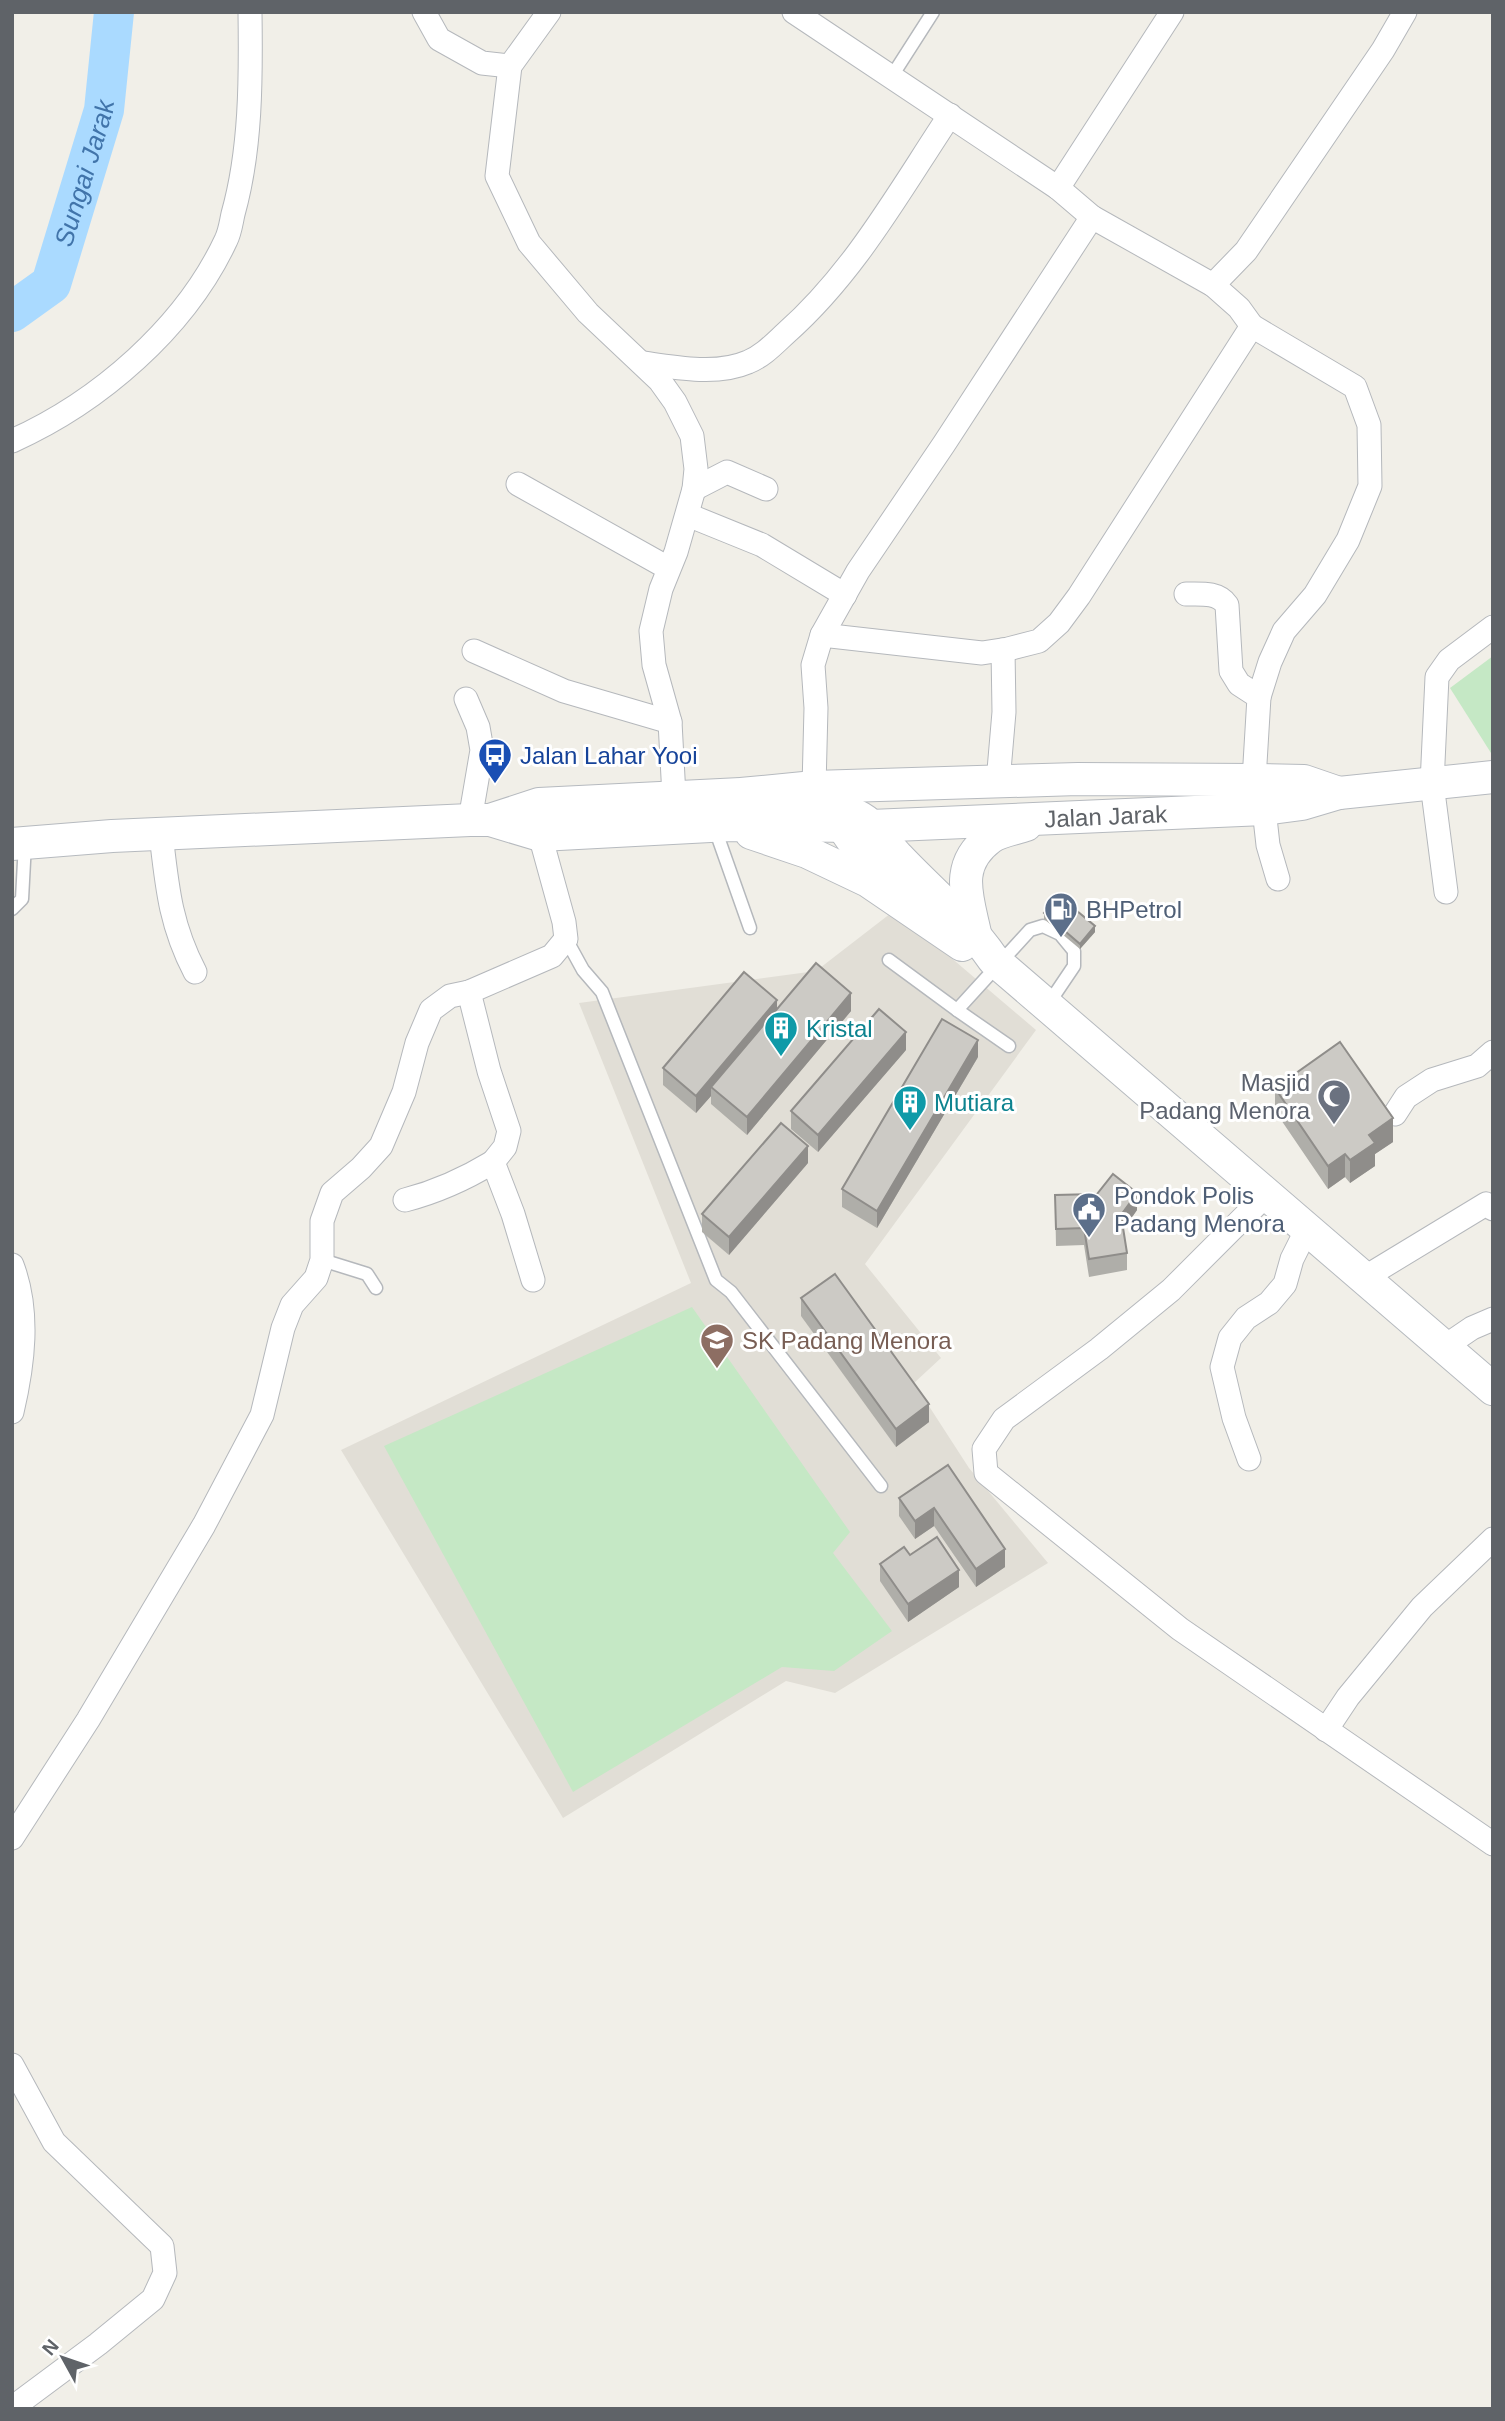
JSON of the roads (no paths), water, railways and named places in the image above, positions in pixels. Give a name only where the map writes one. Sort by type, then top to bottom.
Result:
[{"type":"main road","name":"Jalan Jarak","points":[[994,782],[1078,779],[1259,794],[1302,804],[1339,793],[1493,777]]},
{"type":"main road","points":[[19,843],[480,820],[539,804],[741,794],[814,787],[994,782]]},
{"type":"main road","points":[[480,820],[540,835],[856,822],[909,800],[994,782]]},
{"type":"main road","points":[[741,794],[833,807],[856,822],[898,857],[968,939]]},
{"type":"main road","name":"Jalan Jarak","points":[[856,822],[1050,816],[1259,794]]},
{"type":"main road","points":[[968,939],[964,881],[973,856],[991,837],[1050,816]]},
{"type":"main road","points":[[722,826],[807,852],[868,881],[968,939],[1493,1390]]},
{"type":"street","points":[[12,441],[48,425],[88,399],[130,365],[190,302],[227,239],[240,190],[246,136],[250,12]]},
{"type":"street","points":[[425,12],[439,39],[482,63],[510,66]]},
{"type":"street","points":[[548,12],[510,66],[496,176],[529,243],[588,313],[660,381],[675,402],[692,436],[696,469],[694,489],[651,631],[654,664],[670,722],[674,796]]},
{"type":"street","points":[[794,12],[1058,187],[1092,217],[1213,285],[1239,308],[1252,326],[1355,387],[1369,425],[1370,486],[1348,540],[1315,594],[1284,631],[1270,662],[1259,697],[1259,794],[1268,845],[1278,880]]},
{"type":"street","points":[[1058,187],[1172,12]]},
{"type":"street","points":[[1213,285],[1246,251],[1376,61],[1405,12]]},
{"type":"street","points":[[642,363],[696,369],[722,368],[747,363],[766,351],[812,310],[847,270],[950,115]]},
{"type":"street","points":[[814,787],[816,708],[813,665],[822,635],[858,571],[952,433],[1092,217]]},
{"type":"street","points":[[822,635],[982,653],[1039,641],[1059,623],[1252,326]]},
{"type":"street","points":[[694,489],[727,472],[766,489]]},
{"type":"street","points":[[518,484],[668,568]]},
{"type":"street","points":[[688,515],[762,545],[845,595]]},
{"type":"street","points":[[1186,594],[1213,595],[1224,600],[1227,605],[1231,671],[1239,684],[1259,697]]},
{"type":"street","points":[[1446,892],[1432,784],[1437,677],[1449,660],[1493,627]]},
{"type":"street","points":[[994,782],[1004,712],[1003,650]]},
{"type":"street","points":[[474,651],[564,691],[670,722]]},
{"type":"street","points":[[466,699],[478,727],[482,750],[480,820]]},
{"type":"street","points":[[161,834],[168,902],[182,947],[195,972]]},
{"type":"street","points":[[15,1826],[88,1720],[210,1513],[262,1415],[292,1305],[316,1278],[322,1260],[322,1221],[332,1193],[381,1146],[404,1092],[417,1043],[431,1010],[450,996],[469,992],[552,956],[566,939],[564,922],[540,835]]},
{"type":"street","points":[[405,1200],[468,1178],[493,1162],[505,1147],[509,1131],[489,1071],[469,992]]},
{"type":"street","points":[[1395,1114],[1406,1097],[1432,1080],[1477,1066],[1493,1052]]},
{"type":"street","points":[[493,1162],[513,1214],[533,1280]]},
{"type":"street","points":[[1267,1194],[1171,1290],[1099,1349],[1004,1419],[984,1449],[986,1473],[1180,1629],[1493,1844]]},
{"type":"street","points":[[1364,1278],[1486,1204],[1493,1209]]},
{"type":"street","points":[[1249,1459],[1234,1418],[1222,1367],[1230,1338],[1246,1318],[1269,1303],[1285,1284],[1292,1259],[1307,1228]]},
{"type":"street","points":[[12,1265],[23,1320],[21,1370],[12,1412]]},
{"type":"street","points":[[1444,1347],[1472,1328],[1493,1319]]},
{"type":"street","points":[[1326,1730],[1348,1697],[1422,1607],[1493,1539]]},
{"type":"street","points":[[12,2065],[54,2142],[162,2246],[165,2273],[153,2299],[99,2344],[12,2408]]},
{"type":"lane","points":[[892,76],[933,12]]},
{"type":"lane","points":[[722,826],[750,928]]},
{"type":"lane","points":[[12,909],[22,899],[19,843]]},
{"type":"lane","points":[[957,1010],[996,962],[1030,930],[1043,926],[1059,934],[1074,951],[1074,966],[1047,1006]]},
{"type":"lane","points":[[566,939],[583,970],[602,992],[716,1280],[732,1292],[881,1486]]},
{"type":"lane","points":[[888,960],[1009,1046]]},
{"type":"lane","points":[[322,1260],[367,1275],[376,1289]]},
{"type":"waterway","name":"Sungai Jarak","points":[[12,312],[51,284],[104,110],[114,12]]},
{"type":"place","name":"Jalan Lahar Yooi","points":[[495,785]]},
{"type":"place","name":"BHPetrol","points":[[1061,939]]},
{"type":"place","name":"Kristal","points":[[781,1058]]},
{"type":"place","name":"Masjid Padang Menora","points":[[1334,1126]]},
{"type":"place","name":"Mutiara","points":[[910,1132]]},
{"type":"place","name":"Pondok Polis Padang Menora","points":[[1089,1239]]},
{"type":"place","name":"SK Padang Menora","points":[[717,1370]]}]
